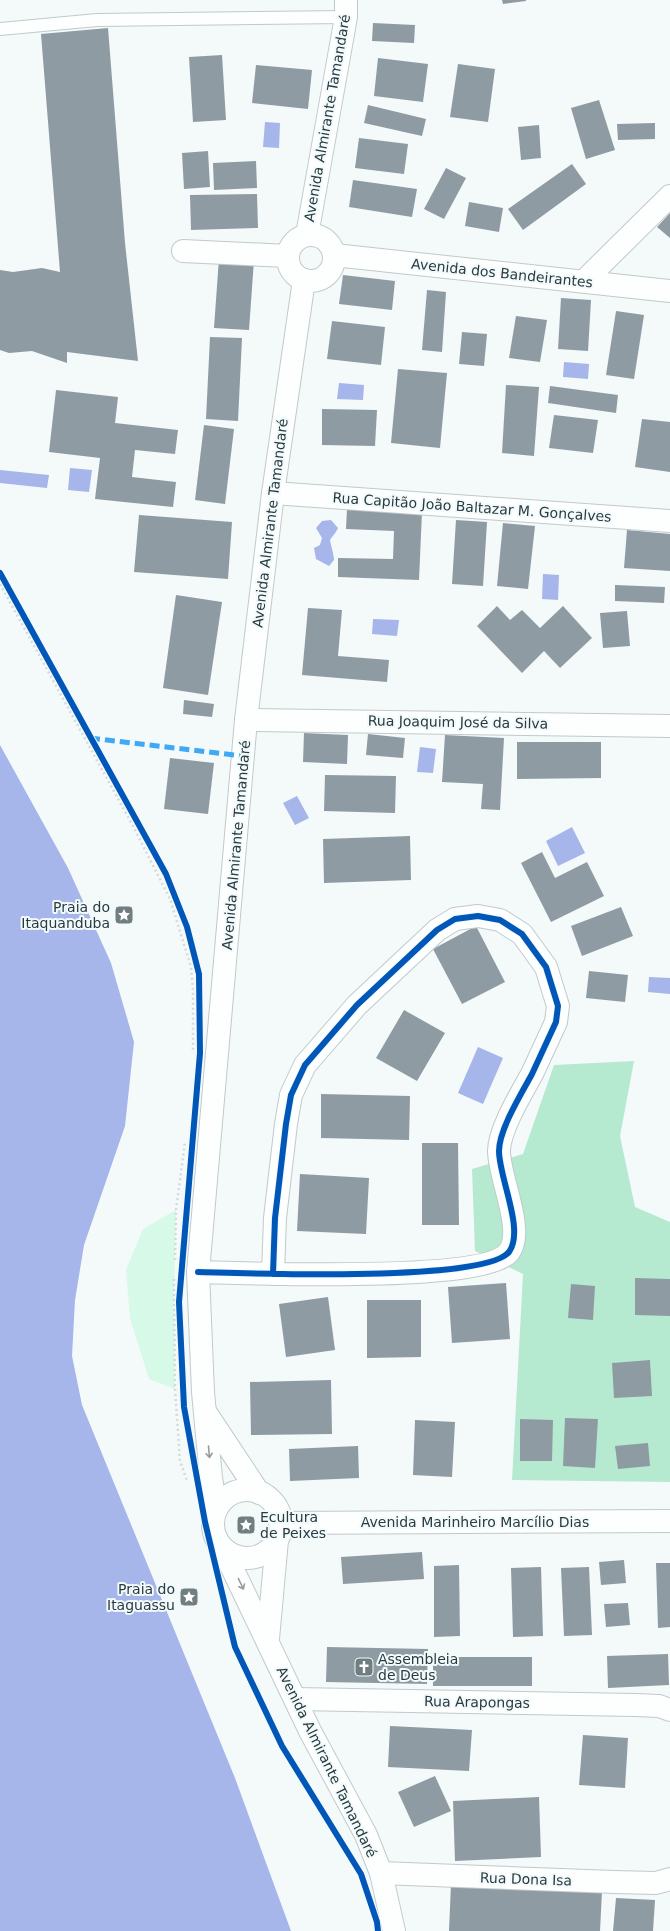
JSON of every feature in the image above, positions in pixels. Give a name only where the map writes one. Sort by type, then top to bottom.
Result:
[{"type":"street","name":"Avenida Almirante Tamandaré","points":[[307,235],[346,9]]},
{"type":"street","points":[[584,281],[670,196]]},
{"type":"street","name":"Avenida Almirante Tamandaré","points":[[288,256],[294,243],[307,235],[322,237],[332,248],[334,256]]},
{"type":"street","points":[[183,251],[288,256],[292,270],[304,280],[311,281],[325,275],[330,270],[334,256]]},
{"type":"street","name":"Avenida dos Bandeirantes","points":[[334,256],[670,291]]},
{"type":"street","name":"Avenida Almirante Tamandaré","points":[[304,280],[273,493],[246,720],[189,1275],[202,1373],[211,1478],[216,1509],[213,1528],[216,1539],[224,1549],[294,1699],[366,1834],[381,1873],[394,1931]]},
{"type":"street","name":"Rua Capitão João Baltazar M. Gonçalves","points":[[273,493],[670,521]]},
{"type":"street","name":"Rua Joaquim José da Silva","points":[[246,720],[670,726]]},
{"type":"street","points":[[189,1275],[273,1274],[439,1272],[474,1267],[498,1259],[509,1252],[515,1231],[503,1181],[499,1150],[506,1125],[556,1022],[558,1006],[546,966],[522,934],[500,920],[478,916],[455,919],[437,930],[357,1005],[305,1065],[291,1095],[286,1124],[275,1218],[273,1274]]},
{"type":"street","name":"Avenida Almirante Tamandaré","points":[[206,1414],[259,1493],[274,1505],[280,1517],[268,1641]]},
{"type":"street","points":[[216,1509],[227,1497],[235,1493],[251,1491],[259,1493]]},
{"type":"street","name":"Avenida Marinheiro Marcílio Dias","points":[[278,1531],[670,1521]]},
{"type":"street","points":[[224,1549],[237,1557],[252,1558],[266,1552],[278,1531]]},
{"type":"street","name":"Rua Arapongas","points":[[294,1699],[664,1708]]},
{"type":"street","name":"Rua Dona Isa","points":[[381,1873],[656,1883],[670,1879]]},
{"type":"lane","points":[[0,29],[97,20],[346,9]]},
{"type":"path","points":[[2,582],[155,853]]},
{"type":"path","points":[[2,582],[133,826],[170,899],[191,967],[193,990],[193,1054]]},
{"type":"path","points":[[169,880],[184,920]]},
{"type":"path","points":[[190,940],[199,974]]},
{"type":"path","points":[[200,982],[200,1037]]},
{"type":"path","points":[[175,1263],[176,1210],[185,1139]]},
{"type":"path","points":[[174,1271],[175,1388]]},
{"type":"path","points":[[182,1370],[179,1302],[189,1275]]},
{"type":"green space","points":[[634,1061],[620,1136],[635,1207],[670,1222],[670,1482],[512,1480],[523,1274],[475,1251],[472,1169],[523,1154],[554,1065]]},
{"type":"green space","points":[[176,1210],[174,1294],[175,1389],[149,1379],[130,1318],[126,1270],[143,1229]]},
{"type":"water","points":[[265,122],[280,123],[279,148],[263,147]]},
{"type":"water","points":[[564,362],[589,364],[588,379],[563,377]]},
{"type":"water","points":[[339,383],[364,385],[363,400],[337,399]]},
{"type":"water","points":[[70,468],[92,470],[89,492],[68,490]]},
{"type":"water","points":[[0,470],[49,475],[47,488],[0,483]]},
{"type":"water","points":[[331,520],[338,528],[330,540],[334,560],[329,566],[316,559],[314,548],[320,545],[322,538],[316,528],[322,521]]},
{"type":"water","points":[[543,574],[559,575],[558,600],[542,599]]},
{"type":"water","points":[[373,619],[399,620],[397,636],[372,634]]},
{"type":"water","points":[[0,745],[68,868],[111,963],[134,1042],[125,1126],[84,1245],[75,1300],[72,1356],[82,1405],[235,1778],[291,1931],[0,1931]]},
{"type":"water","points":[[420,747],[436,749],[433,773],[417,772]]},
{"type":"water","points":[[297,796],[309,818],[295,825],[283,803]]},
{"type":"water","points":[[572,827],[585,853],[558,866],[546,841]]},
{"type":"water","points":[[649,977],[670,978],[670,994],[648,992]]},
{"type":"water","points":[[478,1047],[503,1058],[483,1104],[458,1093]]},
{"type":"building","points":[[502,0],[526,0],[526,1],[503,4]]},
{"type":"building","points":[[373,23],[415,25],[414,43],[372,41]]},
{"type":"building","points":[[108,28],[125,243],[138,361],[67,352],[67,363],[32,351],[9,353],[0,350],[0,270],[13,272],[42,268],[60,272],[41,34]]},
{"type":"building","points":[[222,55],[226,120],[193,122],[189,57]]},
{"type":"building","points":[[378,58],[428,64],[423,102],[374,96]]},
{"type":"building","points":[[458,64],[495,69],[488,122],[450,117]]},
{"type":"building","points":[[256,65],[312,70],[308,109],[252,103]]},
{"type":"building","points":[[599,100],[615,150],[586,159],[571,108]]},
{"type":"building","points":[[368,105],[426,119],[422,136],[364,123]]},
{"type":"building","points":[[655,123],[655,139],[618,140],[617,124]]},
{"type":"building","points":[[539,125],[541,158],[521,160],[518,127]]},
{"type":"building","points":[[359,138],[408,144],[404,174],[355,168]]},
{"type":"building","points":[[208,151],[210,187],[184,189],[182,153]]},
{"type":"building","points":[[256,161],[257,188],[214,190],[213,163]]},
{"type":"building","points":[[572,164],[586,184],[523,230],[508,209]]},
{"type":"building","points":[[446,168],[466,178],[444,219],[424,209]]},
{"type":"building","points":[[353,180],[417,189],[412,217],[349,207]]},
{"type":"building","points":[[257,194],[258,228],[191,230],[190,195]]},
{"type":"building","points":[[469,202],[503,208],[499,232],[465,226]]},
{"type":"building","points":[[670,213],[670,238],[657,227]]},
{"type":"building","points":[[219,258],[254,260],[249,330],[214,328]]},
{"type":"building","points":[[343,275],[395,281],[392,310],[339,304]]},
{"type":"building","points":[[427,290],[446,292],[442,352],[422,350]]},
{"type":"building","points":[[561,298],[591,300],[588,351],[558,349]]},
{"type":"building","points":[[616,311],[644,315],[634,379],[606,375]]},
{"type":"building","points":[[516,316],[547,320],[540,362],[509,358]]},
{"type":"building","points":[[332,321],[385,327],[381,365],[327,359]]},
{"type":"building","points":[[462,332],[487,334],[484,366],[459,364]]},
{"type":"building","points":[[210,337],[242,338],[238,421],[206,419]]},
{"type":"building","points":[[398,369],[447,373],[440,448],[391,443]]},
{"type":"building","points":[[506,385],[539,387],[534,456],[502,453]]},
{"type":"building","points":[[550,386],[618,395],[616,413],[548,403]]},
{"type":"building","points":[[56,390],[118,397],[115,423],[178,430],[175,454],[135,450],[132,477],[176,482],[173,507],[95,499],[100,458],[49,452]]},
{"type":"building","points":[[322,409],[377,410],[375,446],[322,445]]},
{"type":"building","points":[[554,415],[598,420],[593,453],[549,448]]},
{"type":"building","points":[[642,419],[670,422],[670,472],[635,467]]},
{"type":"building","points":[[204,425],[234,429],[225,504],[195,500]]},
{"type":"building","points":[[347,509],[422,512],[419,580],[338,577],[338,558],[393,559],[394,531],[346,529]]},
{"type":"building","points":[[139,515],[232,522],[228,579],[134,572]]},
{"type":"building","points":[[456,520],[487,522],[483,586],[452,584]]},
{"type":"building","points":[[503,523],[535,526],[528,589],[497,586]]},
{"type":"building","points":[[627,530],[670,534],[670,571],[624,568]]},
{"type":"building","points":[[615,585],[665,587],[664,603],[615,601]]},
{"type":"building","points":[[176,595],[222,602],[208,695],[163,688]]},
{"type":"building","points":[[497,606],[510,620],[522,610],[540,628],[563,606],[592,638],[560,668],[544,651],[522,673],[477,626]]},
{"type":"building","points":[[308,608],[342,610],[338,656],[389,660],[387,682],[302,675]]},
{"type":"building","points":[[627,611],[630,646],[603,648],[600,613]]},
{"type":"building","points":[[184,700],[214,704],[212,717],[183,714]]},
{"type":"building","points":[[304,733],[348,735],[347,764],[303,762]]},
{"type":"building","points":[[368,734],[405,738],[403,758],[366,755]]},
{"type":"building","points":[[445,735],[504,738],[500,810],[481,809],[483,784],[442,782]]},
{"type":"building","points":[[517,742],[601,742],[601,778],[517,779]]},
{"type":"building","points":[[170,758],[214,763],[208,814],[164,809]]},
{"type":"building","points":[[325,775],[396,776],[395,813],[324,811]]},
{"type":"building","points":[[410,836],[411,880],[324,883],[323,839]]},
{"type":"building","points":[[542,852],[555,878],[587,862],[604,896],[551,922],[521,863]]},
{"type":"building","points":[[621,907],[633,936],[582,956],[571,926]]},
{"type":"building","points":[[476,926],[505,982],[462,1004],[433,949]]},
{"type":"building","points":[[589,971],[628,975],[625,1002],[586,998]]},
{"type":"building","points":[[404,1010],[445,1033],[417,1081],[376,1058]]},
{"type":"building","points":[[321,1094],[410,1096],[409,1140],[321,1138]]},
{"type":"building","points":[[422,1143],[458,1143],[459,1225],[422,1225]]},
{"type":"building","points":[[300,1174],[369,1178],[366,1234],[297,1231]]},
{"type":"building","points":[[635,1278],[670,1279],[670,1316],[635,1315]]},
{"type":"building","points":[[506,1283],[510,1339],[452,1343],[448,1287]]},
{"type":"building","points":[[571,1284],[595,1286],[593,1320],[568,1318]]},
{"type":"building","points":[[328,1297],[335,1350],[286,1357],[279,1304]]},
{"type":"building","points":[[367,1300],[421,1300],[421,1357],[367,1358]]},
{"type":"building","points":[[650,1360],[652,1396],[614,1398],[612,1363]]},
{"type":"building","points":[[331,1380],[332,1434],[251,1435],[250,1382]]},
{"type":"building","points":[[565,1418],[598,1419],[595,1468],[563,1466]]},
{"type":"building","points":[[520,1419],[553,1420],[552,1461],[520,1461]]},
{"type":"building","points":[[415,1420],[455,1422],[452,1477],[413,1475]]},
{"type":"building","points":[[648,1443],[650,1466],[618,1469],[615,1446]]},
{"type":"building","points":[[358,1446],[359,1478],[290,1481],[289,1449]]},
{"type":"building","points":[[422,1552],[424,1579],[343,1584],[341,1557]]},
{"type":"building","points":[[624,1560],[626,1583],[601,1585],[599,1562]]},
{"type":"building","points":[[656,1563],[670,1563],[670,1627],[658,1628]]},
{"type":"building","points":[[459,1565],[460,1636],[434,1637],[434,1566]]},
{"type":"building","points":[[541,1567],[543,1636],[513,1637],[511,1568]]},
{"type":"building","points":[[589,1567],[592,1635],[564,1636],[561,1568]]},
{"type":"building","points":[[628,1603],[630,1625],[606,1627],[604,1604]]},
{"type":"building","points":[[327,1647],[428,1649],[427,1684],[326,1682]]},
{"type":"building","points":[[668,1654],[669,1685],[608,1688],[607,1656]]},
{"type":"building","points":[[433,1657],[532,1657],[532,1686],[433,1686]]},
{"type":"building","points":[[390,1726],[472,1730],[469,1771],[388,1767]]},
{"type":"building","points":[[583,1735],[628,1738],[625,1788],[579,1785]]},
{"type":"building","points":[[435,1776],[451,1811],[414,1827],[398,1792]]},
{"type":"building","points":[[539,1797],[541,1857],[455,1861],[453,1801]]},
{"type":"building","points":[[451,1884],[602,1891],[600,1931],[449,1931]]},
{"type":"building","points":[[616,1898],[655,1900],[653,1931],[613,1931]]},
{"type":"marked path","points":[[90,738],[243,756]]},
{"type":"cycle path","points":[[0,573],[166,874],[187,927],[199,974],[200,1053],[179,1302],[184,1407],[205,1522],[235,1647],[282,1746],[361,1874],[377,1922],[378,1931]]},
{"type":"cycle path","points":[[198,1272],[263,1274],[311,1274],[362,1274],[412,1272],[457,1268],[490,1262],[509,1252],[513,1242],[513,1217],[500,1162],[500,1142],[511,1112],[532,1074],[556,1022],[558,1006],[546,967],[522,934],[500,920],[478,916],[455,919],[437,930],[357,1005],[305,1065],[291,1095],[286,1124],[275,1218],[273,1274]]},
{"type":"place","name":"Praia do Itaquanduba","points":[[124,915]]},
{"type":"place","name":"Ecultura de Peixes","points":[[246,1525]]},
{"type":"place","name":"Praia do Itaguassu","points":[[189,1597]]},
{"type":"place","name":"Assembleia de Deus","points":[[364,1667]]}]
